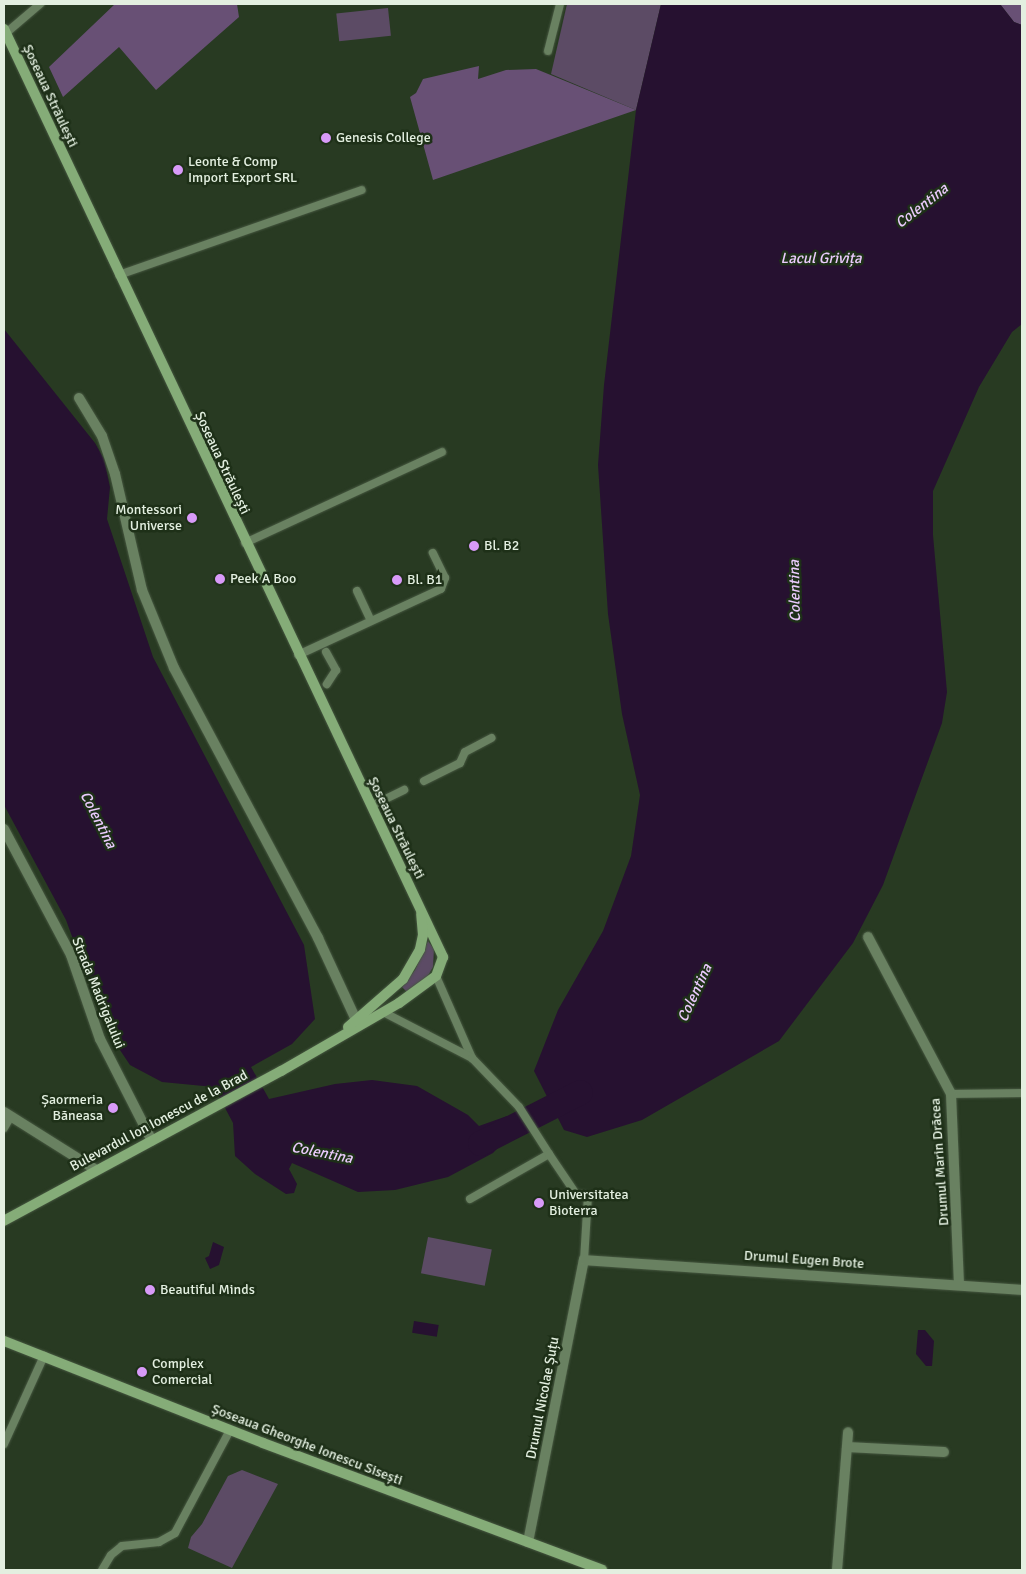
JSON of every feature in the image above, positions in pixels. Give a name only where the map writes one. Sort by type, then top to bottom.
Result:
[{"type":"street","name":"Șoseaua Străulești","points":[[5,31],[118,275],[419,907]]},
{"type":"street","points":[[79,398],[102,436],[115,474],[142,590],[174,668],[318,938],[356,1020]]},
{"type":"street","name":"Strada Madrigalului","points":[[4,829],[71,955],[100,1039],[152,1141]]},
{"type":"street","points":[[419,907],[442,950],[442,966],[436,976]]},
{"type":"street","name":"Bulevardul Ion Ionescu de la Brad","points":[[326,1045],[403,979],[414,962],[423,935],[419,907]]},
{"type":"street","name":"Drumul Marin Drăcea","points":[[868,937],[950,1094],[959,1284]]},
{"type":"street","name":"Bulevardul Ion Ionescu de la Brad","points":[[4,1221],[281,1071],[383,1012],[436,976]]},
{"type":"street","points":[[7,1114],[96,1170]]},
{"type":"street","name":"Drumul Eugen Brote","points":[[584,1260],[959,1284],[1022,1290]]},
{"type":"street","name":"Drumul Nicolae Șuțu","points":[[528,1542],[584,1260]]},
{"type":"street","name":"Șoseaua Gheorghe Ionescu Sisești","points":[[4,1340],[230,1430],[602,1570]]},
{"type":"street","points":[[836,1570],[848,1432]]},
{"type":"street","points":[[847,1446],[944,1452]]},
{"type":"lane","points":[[5,31],[40,4]]},
{"type":"lane","points":[[548,51],[560,4]]},
{"type":"lane","points":[[118,275],[362,190]]},
{"type":"lane","points":[[246,543],[442,452]]},
{"type":"lane","points":[[298,655],[445,584],[434,553]]},
{"type":"lane","points":[[357,591],[371,621]]},
{"type":"lane","points":[[326,652],[336,670],[327,684]]},
{"type":"lane","points":[[424,781],[460,763],[465,752],[491,738]]},
{"type":"lane","points":[[371,806],[404,790]]},
{"type":"lane","points":[[436,976],[472,1058]]},
{"type":"lane","points":[[383,1012],[472,1058],[519,1107],[576,1194],[588,1195],[584,1260]]},
{"type":"lane","points":[[950,1094],[1022,1093]]},
{"type":"lane","points":[[4,1128],[7,1114]]},
{"type":"lane","points":[[470,1199],[549,1154]]},
{"type":"lane","points":[[4,1444],[44,1356]]},
{"type":"lane","points":[[102,1570],[111,1555],[122,1546],[159,1542],[175,1533],[230,1430]]},
{"type":"shaded area","points":[[115,4],[237,4],[239,17],[156,90],[119,47],[63,97],[49,67]]},
{"type":"shaded area","points":[[567,4],[661,4],[636,110],[551,74]]},
{"type":"shaded area","points":[[1000,4],[1022,4],[1022,25],[1014,22]]},
{"type":"shaded area","points":[[388,8],[391,36],[339,41],[336,13]]},
{"type":"shaded area","points":[[479,66],[478,79],[506,70],[536,69],[636,110],[433,180],[410,97],[416,93],[423,79]]},
{"type":"shaded area","points":[[428,941],[434,949],[433,967],[426,979],[407,992],[402,987],[415,970]]},
{"type":"shaded area","points":[[428,1237],[492,1249],[485,1286],[421,1273]]},
{"type":"shaded area","points":[[242,1470],[278,1484],[232,1568],[188,1548],[191,1537],[202,1524],[228,1476]]},
{"type":"water","name":"Lacul Grivița","points":[[661,4],[1000,4],[1014,22],[1022,25],[1022,324],[1012,332],[979,387],[933,491],[933,535],[947,692],[942,723],[883,885],[853,943],[779,1041],[642,1120],[587,1137],[564,1130],[534,1071],[558,1010],[603,931],[631,856],[640,795],[622,714],[608,614],[598,465],[604,385],[636,110]]},
{"type":"water","points":[[4,329],[95,443],[104,459],[110,487],[107,519],[153,657],[304,945],[315,1019],[292,1044],[251,1067],[269,1099],[335,1084],[372,1080],[417,1086],[468,1115],[479,1126],[507,1116],[513,1132],[493,1153],[448,1177],[395,1190],[358,1192],[292,1163],[289,1169],[297,1184],[294,1193],[286,1194],[255,1174],[235,1156],[233,1123],[214,1087],[162,1082],[130,1065],[106,1029],[66,920],[4,805]]},
{"type":"water","points":[[213,1242],[224,1247],[219,1265],[210,1269],[205,1258],[209,1256]]},
{"type":"water","points":[[414,1321],[439,1325],[437,1337],[412,1333]]},
{"type":"water","points":[[918,1330],[925,1330],[934,1341],[932,1366],[926,1366],[916,1354]]},
{"type":"waterway","name":"Colentina","points":[[480,1143],[580,1092]]},
{"type":"place","name":"Genesis College","points":[[326,138]]},
{"type":"place","name":"Leonte & Comp Import Export SRL","points":[[178,170]]},
{"type":"place","name":"Montessori Universe","points":[[192,518]]},
{"type":"place","name":"Bl. B2","points":[[474,546]]},
{"type":"place","name":"Peek A Boo","points":[[220,579]]},
{"type":"place","name":"Bl. B1","points":[[397,580]]},
{"type":"place","name":"Șaormeria Băneasa","points":[[113,1108]]},
{"type":"place","name":"Universitatea Bioterra","points":[[539,1203]]},
{"type":"place","name":"Beautiful Minds","points":[[150,1290]]},
{"type":"place","name":"Complex Comercial","points":[[142,1372]]}]
